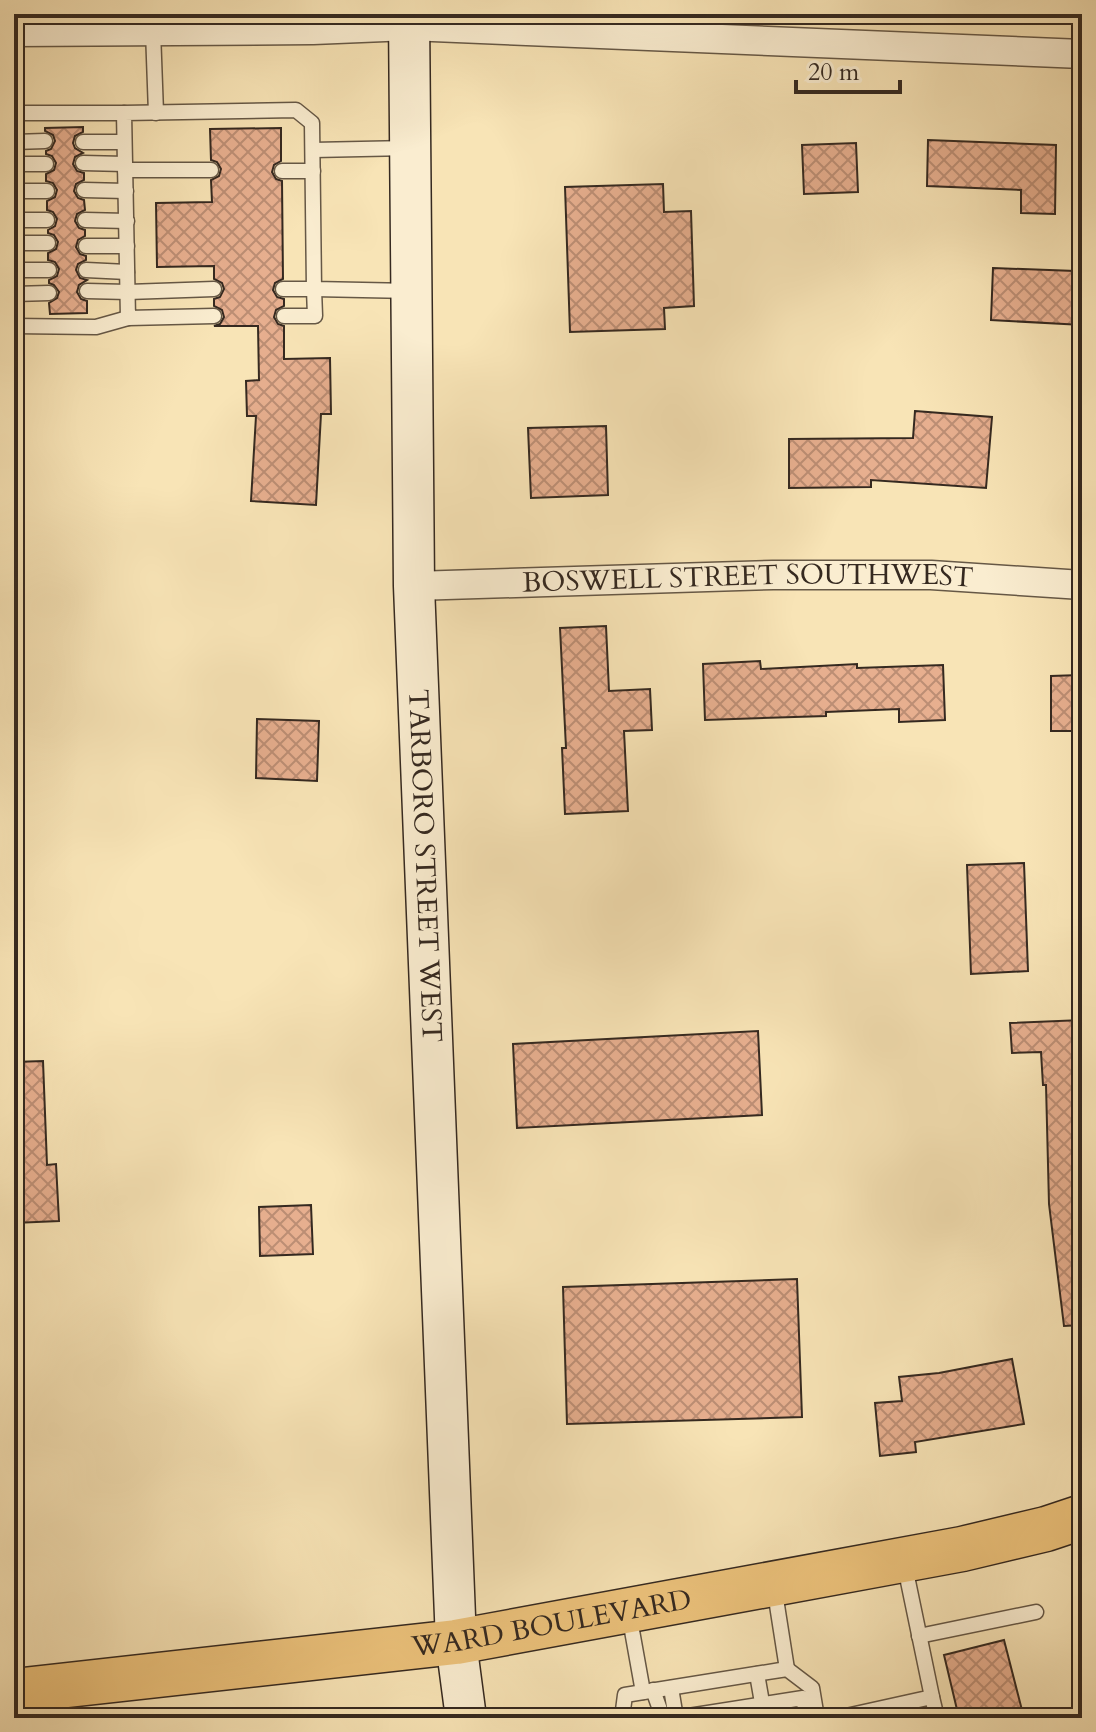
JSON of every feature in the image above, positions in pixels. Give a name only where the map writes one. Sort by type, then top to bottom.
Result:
[{"type":"main road","name":"TARBORO STREET WEST","points":[[409,20],[414,586],[456,1642],[466,1718]]},
{"type":"main road","name":"WARD BOULEVARD","points":[[14,1691],[456,1642],[904,1560],[1046,1529],[1082,1517]]},
{"type":"street","points":[[14,32],[313,30],[409,20],[1082,54]]},
{"type":"street","name":"BOSWELL STREET SOUTHWEST","points":[[414,586],[773,575],[931,575],[1082,585]]},
{"type":"lane","points":[[153,31],[156,113]]},
{"type":"lane","points":[[14,113],[296,110],[312,123],[315,316],[284,316]]},
{"type":"lane","points":[[124,113],[128,318]]},
{"type":"lane","points":[[14,142],[45,141]]},
{"type":"lane","points":[[83,142],[124,142]]},
{"type":"lane","points":[[313,150],[410,148]]},
{"type":"lane","points":[[83,163],[211,170]]},
{"type":"lane","points":[[14,164],[46,164]]},
{"type":"lane","points":[[282,171],[313,171]]},
{"type":"lane","points":[[84,190],[126,191]]},
{"type":"lane","points":[[14,191],[47,191]]},
{"type":"lane","points":[[14,220],[47,220]]},
{"type":"lane","points":[[85,220],[127,221]]},
{"type":"lane","points":[[14,243],[48,243]]},
{"type":"lane","points":[[86,246],[127,246]]},
{"type":"lane","points":[[14,270],[49,270]]},
{"type":"lane","points":[[86,270],[127,272]]},
{"type":"lane","points":[[87,291],[214,289]]},
{"type":"lane","points":[[283,289],[411,291]]},
{"type":"lane","points":[[14,294],[49,293]]},
{"type":"lane","points":[[14,326],[96,327],[128,318],[214,316]]},
{"type":"lane","points":[[904,1560],[937,1718]]},
{"type":"lane","points":[[774,1583],[787,1669],[812,1688],[817,1718]]},
{"type":"lane","points":[[628,1610],[648,1691],[663,1718]]},
{"type":"lane","points":[[919,1636],[1036,1612]]},
{"type":"lane","points":[[622,1718],[625,1695],[787,1669]]},
{"type":"lane","points":[[757,1674],[763,1710]]},
{"type":"lane","points":[[671,1688],[676,1718],[763,1710],[803,1698],[807,1718]]},
{"type":"lane","points":[[837,1718],[932,1697]]},
{"type":"building","points":[[83,127],[83,132],[75,136],[73,143],[83,153],[75,157],[73,164],[77,171],[84,173],[84,180],[76,184],[74,191],[78,198],[84,200],[85,210],[77,214],[75,221],[79,228],[85,230],[85,236],[78,240],[76,247],[80,254],[86,256],[86,260],[78,264],[76,270],[80,278],[87,280],[79,285],[77,292],[81,299],[87,301],[87,313],[50,314],[49,303],[57,298],[59,292],[49,280],[57,276],[59,269],[55,262],[48,260],[48,253],[56,249],[58,242],[54,235],[48,233],[57,219],[53,212],[47,210],[47,201],[55,197],[57,190],[53,183],[46,181],[46,174],[54,170],[56,163],[52,156],[46,154],[55,141],[45,128]]},
{"type":"building","points":[[281,128],[281,161],[274,165],[272,172],[276,179],[282,181],[283,279],[275,283],[273,290],[277,297],[284,299],[284,306],[276,310],[274,317],[278,324],[284,326],[284,359],[330,358],[331,414],[321,414],[316,505],[251,501],[256,416],[247,416],[246,381],[259,380],[258,326],[214,326],[220,324],[224,317],[222,310],[214,306],[214,299],[220,297],[224,289],[222,283],[214,279],[214,266],[157,267],[156,203],[212,202],[211,180],[219,176],[221,169],[217,162],[211,160],[210,129]]},
{"type":"building","points":[[928,140],[1056,145],[1055,214],[1021,213],[1021,190],[927,186]]},
{"type":"building","points":[[856,143],[858,192],[804,194],[802,145]]},
{"type":"building","points":[[663,184],[664,212],[691,211],[694,306],[664,308],[665,329],[570,332],[565,187]]},
{"type":"building","points":[[993,268],[1075,271],[1074,288],[1082,287],[1082,325],[991,320]]},
{"type":"building","points":[[915,411],[992,417],[986,488],[871,480],[871,487],[789,488],[789,439],[913,438]]},
{"type":"building","points":[[606,426],[608,495],[531,498],[528,428]]},
{"type":"building","points":[[606,626],[609,691],[650,689],[652,730],[624,731],[628,811],[565,814],[562,748],[566,748],[560,628]]},
{"type":"building","points":[[760,661],[761,669],[857,664],[857,668],[943,665],[945,720],[899,722],[899,709],[826,712],[826,716],[705,720],[703,664]]},
{"type":"building","points":[[1080,675],[1082,731],[1051,731],[1051,676]]},
{"type":"building","points":[[257,719],[319,721],[317,781],[256,778]]},
{"type":"building","points":[[1024,863],[1028,971],[971,974],[967,865]]},
{"type":"building","points":[[1082,1020],[1082,1325],[1064,1326],[1049,1204],[1046,1085],[1043,1085],[1041,1052],[1012,1053],[1010,1023]]},
{"type":"building","points":[[758,1031],[762,1115],[517,1128],[513,1044]]},
{"type":"building","points":[[43,1061],[47,1165],[56,1164],[59,1221],[14,1223],[14,1062]]},
{"type":"building","points":[[311,1205],[313,1254],[260,1256],[259,1207]]},
{"type":"building","points":[[797,1279],[802,1417],[567,1424],[563,1287]]},
{"type":"building","points":[[1012,1359],[1024,1424],[915,1442],[916,1452],[880,1456],[875,1403],[902,1401],[899,1377]]},
{"type":"building","points":[[1004,1640],[1024,1718],[959,1718],[944,1655]]}]
